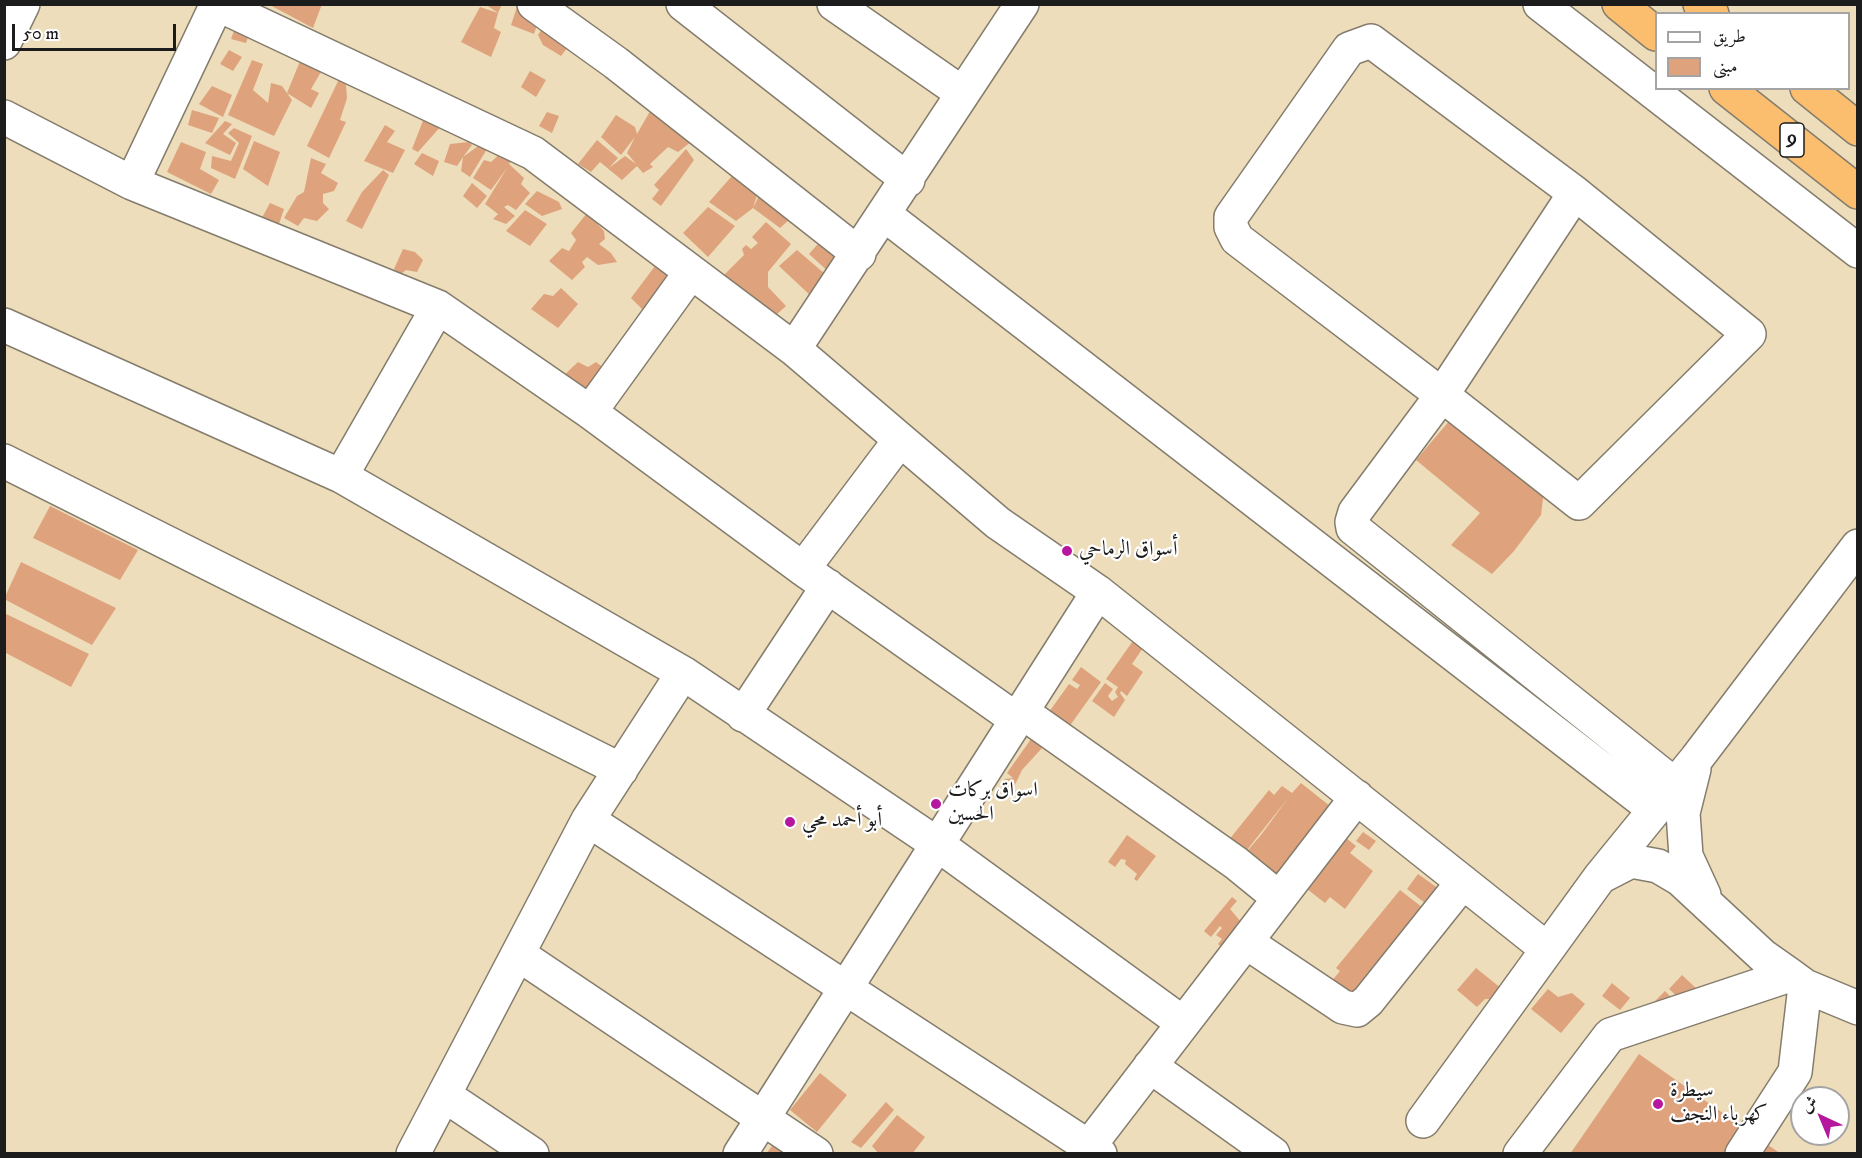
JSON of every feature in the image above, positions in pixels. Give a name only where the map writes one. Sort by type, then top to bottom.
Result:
[{"type":"highway","points":[[1619,4],[1655,33]]},
{"type":"highway","name":"9","points":[[1729,90],[1857,192]]},
{"type":"highway","name":"9","points":[[1809,90],[1857,129]]},
{"type":"street","points":[[4,43],[23,4]]},
{"type":"street","points":[[132,183],[217,4],[533,153],[794,349],[998,523],[1098,592],[1547,949]]},
{"type":"street","points":[[534,4],[616,63],[859,254]]},
{"type":"street","points":[[683,4],[908,180]]},
{"type":"street","points":[[834,4],[962,93]]},
{"type":"street","points":[[794,349],[885,215],[962,93],[1022,4]]},
{"type":"street","points":[[1540,4],[1857,251]]},
{"type":"street","points":[[1371,41],[1575,193],[1749,334],[1579,503],[1442,395],[1237,239],[1231,227],[1231,217],[1349,49],[1371,41]]},
{"type":"street","points":[[4,117],[132,183],[438,307],[590,412],[815,578],[1236,863],[1279,898]]},
{"type":"street","points":[[1575,193],[1442,395],[1355,512],[1353,528],[1665,798]]},
{"type":"street","points":[[885,215],[1665,798]]},
{"type":"street","points":[[590,412],[691,272]]},
{"type":"street","points":[[341,476],[438,307]]},
{"type":"street","points":[[4,325],[341,476],[683,673],[937,844],[1183,1023]]},
{"type":"street","points":[[743,715],[815,578],[900,440]]},
{"type":"street","points":[[4,460],[621,770]]},
{"type":"street","points":[[1423,1121],[1600,877],[1697,758],[1857,546]]},
{"type":"street","points":[[740,1154],[1098,592]]},
{"type":"street","points":[[413,1154],[588,820],[683,673]]},
{"type":"street","points":[[1697,758],[1683,813],[1686,856],[1707,902]]},
{"type":"street","points":[[588,820],[846,987],[1091,1151],[1150,1066],[1357,797]]},
{"type":"street","points":[[1600,877],[1631,861],[1658,866],[1680,879],[1763,956],[1798,981],[1857,1008]]},
{"type":"street","points":[[1246,942],[1343,1007],[1357,1010],[1368,1001],[1463,882]]},
{"type":"street","points":[[518,954],[816,1154]]},
{"type":"street","points":[[1520,1154],[1610,1035],[1798,981]]},
{"type":"street","points":[[1742,1154],[1795,1072],[1798,981]]},
{"type":"street","points":[[1150,1066],[1273,1154]]},
{"type":"street","points":[[444,1095],[532,1154]]},
{"type":"building","points":[[268,4],[322,4],[313,28]]},
{"type":"building","points":[[485,4],[502,4],[498,13]]},
{"type":"building","points":[[518,4],[524,4],[540,16],[534,34],[511,25]]},
{"type":"building","points":[[480,7],[498,13],[494,28],[501,32],[491,57],[461,42]]},
{"type":"building","points":[[238,20],[252,26],[246,43],[231,39]]},
{"type":"building","points":[[547,21],[574,39],[561,56],[543,45],[538,35]]},
{"type":"building","points":[[229,50],[242,57],[233,71],[220,64]]},
{"type":"building","points":[[303,54],[325,65],[311,89],[319,93],[311,108],[287,93]]},
{"type":"building","points":[[252,60],[263,64],[253,90],[268,103],[271,83],[282,86],[292,100],[274,136],[228,115]]},
{"type":"building","points":[[530,71],[546,80],[536,97],[521,87]]},
{"type":"building","points":[[340,77],[346,85],[347,98],[340,120],[346,122],[329,158],[307,146]]},
{"type":"building","points":[[212,86],[232,95],[223,117],[199,104]]},
{"type":"building","points":[[657,105],[700,135],[678,152],[668,147],[650,164],[653,167],[643,173],[637,166],[622,180],[600,162],[591,172],[578,164],[597,140],[618,158],[609,168],[625,156],[636,164],[627,153],[635,137],[621,155],[601,137],[616,115],[635,127],[637,134],[649,113]]},
{"type":"building","points":[[192,110],[219,118],[212,133],[188,125]]},
{"type":"building","points":[[547,112],[559,116],[552,133],[539,126]]},
{"type":"building","points":[[424,118],[442,125],[418,152],[412,149]]},
{"type":"building","points":[[225,121],[232,124],[223,134],[236,143],[230,155],[205,143]]},
{"type":"building","points":[[385,125],[395,131],[387,142],[405,150],[393,173],[364,161]]},
{"type":"building","points":[[234,128],[252,136],[235,179],[211,168],[212,156],[231,161],[239,143],[228,133]]},
{"type":"building","points":[[254,141],[280,152],[268,186],[243,169]]},
{"type":"building","points":[[181,142],[206,152],[200,169],[219,180],[211,194],[167,172]]},
{"type":"building","points":[[469,142],[472,145],[457,166],[444,162],[450,144]]},
{"type":"building","points":[[481,144],[487,149],[470,177],[461,171],[463,157]]},
{"type":"building","points":[[686,149],[694,160],[661,206],[652,199],[659,190],[654,185]]},
{"type":"building","points":[[504,150],[514,157],[509,164],[524,178],[521,184],[530,193],[516,210],[508,205],[504,207],[515,216],[506,224],[493,219],[498,214],[485,204],[507,168],[491,190],[473,178],[484,160],[491,162]]},
{"type":"building","points":[[422,153],[439,161],[433,176],[414,164]]},
{"type":"building","points":[[311,158],[326,164],[321,173],[338,183],[334,191],[323,194],[323,203],[329,209],[317,221],[304,218],[298,226],[284,218],[297,196],[304,192]]},
{"type":"building","points":[[739,168],[758,192],[753,208],[736,221],[709,202]]},
{"type":"building","points":[[383,170],[389,175],[362,229],[346,221],[362,192]]},
{"type":"building","points":[[472,183],[487,196],[477,208],[463,196]]},
{"type":"building","points":[[764,186],[789,220],[780,228],[753,208]]},
{"type":"building","points":[[537,191],[559,202],[562,209],[542,216],[525,204]]},
{"type":"building","points":[[270,203],[284,209],[276,233],[259,223]]},
{"type":"building","points":[[708,207],[735,226],[708,257],[683,233]]},
{"type":"building","points":[[525,210],[547,224],[530,246],[506,231]]},
{"type":"building","points":[[587,213],[604,231],[605,239],[599,244],[611,253],[617,262],[598,265],[587,257],[582,262],[585,267],[572,280],[549,261],[562,248],[569,251],[576,240],[571,233]]},
{"type":"building","points":[[766,222],[791,244],[768,272],[768,287],[786,306],[775,316],[724,275],[744,255],[742,249],[746,245],[751,249],[758,243],[752,237]]},
{"type":"building","points":[[825,236],[848,252],[831,274],[809,254]]},
{"type":"building","points":[[403,249],[415,252],[423,260],[417,272],[406,270],[398,276],[394,269]]},
{"type":"building","points":[[797,250],[831,279],[812,297],[779,266]]},
{"type":"building","points":[[655,266],[682,284],[652,319],[631,298]]},
{"type":"building","points":[[561,288],[578,304],[558,328],[531,309],[544,294],[553,296]]},
{"type":"building","points":[[578,362],[588,367],[596,362],[609,372],[589,394],[561,378]]},
{"type":"building","points":[[1450,420],[1545,482],[1541,515],[1514,551],[1492,574],[1451,545],[1480,513],[1416,460]]},
{"type":"building","points":[[50,506],[138,550],[120,580],[33,538]]},
{"type":"building","points":[[21,562],[116,608],[92,645],[4,599]]},
{"type":"building","points":[[4,613],[89,654],[71,687],[4,652]]},
{"type":"building","points":[[1135,638],[1145,645],[1132,664],[1143,672],[1127,696],[1121,691],[1125,700],[1114,717],[1092,701],[1105,683],[1113,689],[1108,696],[1112,701],[1118,697],[1115,692],[1118,687],[1106,679]]},
{"type":"building","points":[[1081,667],[1101,682],[1069,727],[1049,712],[1069,684],[1077,689],[1080,685],[1072,680]]},
{"type":"building","points":[[1031,739],[1042,748],[1022,770],[1011,793],[1001,786],[1005,779],[1013,778],[1007,773]]},
{"type":"building","points":[[1301,783],[1335,810],[1271,893],[1228,841],[1269,790],[1274,795],[1282,786],[1292,793]],"holes":[[[1289,797],[1261,835],[1247,850]]]},
{"type":"building","points":[[1363,832],[1376,841],[1369,850],[1356,841]]},
{"type":"building","points":[[1127,835],[1156,856],[1137,881],[1134,879],[1137,874],[1125,864],[1126,860],[1121,859],[1115,867],[1108,862]]},
{"type":"building","points":[[1346,838],[1356,846],[1350,853],[1373,871],[1345,909],[1330,897],[1325,903],[1307,889]]},
{"type":"building","points":[[1418,874],[1442,891],[1430,907],[1407,889]]},
{"type":"building","points":[[1400,890],[1427,911],[1353,1003],[1330,983],[1340,971],[1336,968]]},
{"type":"building","points":[[1232,897],[1237,901],[1230,909],[1247,929],[1236,927],[1231,934],[1237,939],[1227,952],[1218,944],[1222,939],[1216,935],[1222,928],[1220,926],[1211,937],[1204,931]]},
{"type":"building","points":[[1476,968],[1507,993],[1498,1005],[1490,999],[1485,999],[1477,1007],[1457,990]]},
{"type":"building","points":[[1682,975],[1697,989],[1684,1003],[1669,989]]},
{"type":"building","points":[[1612,983],[1630,998],[1620,1010],[1602,996]]},
{"type":"building","points":[[1548,989],[1558,997],[1572,993],[1585,1004],[1561,1033],[1531,1009]]},
{"type":"building","points":[[1665,991],[1673,999],[1663,1009],[1655,1001]]},
{"type":"building","name":"سيطرة كهرباء النجف","points":[[1639,1054],[1781,1154],[1570,1154]]},
{"type":"building","points":[[820,1073],[847,1095],[817,1132],[790,1110]]},
{"type":"building","points":[[886,1102],[894,1110],[861,1148],[851,1142]]},
{"type":"building","points":[[897,1115],[925,1137],[912,1154],[879,1154],[872,1146]]},
{"type":"building","points":[[775,1142],[787,1154],[766,1154]]},
{"type":"place","name":"أسواق الرماحي","points":[[1067,551]]},
{"type":"place","name":"اسواق بركات الحسين","points":[[936,804]]},
{"type":"place","name":"أبو أحمد محي","points":[[790,822]]},
{"type":"place","name":"سيطرة كهرباء النجف","points":[[1658,1104]]}]
